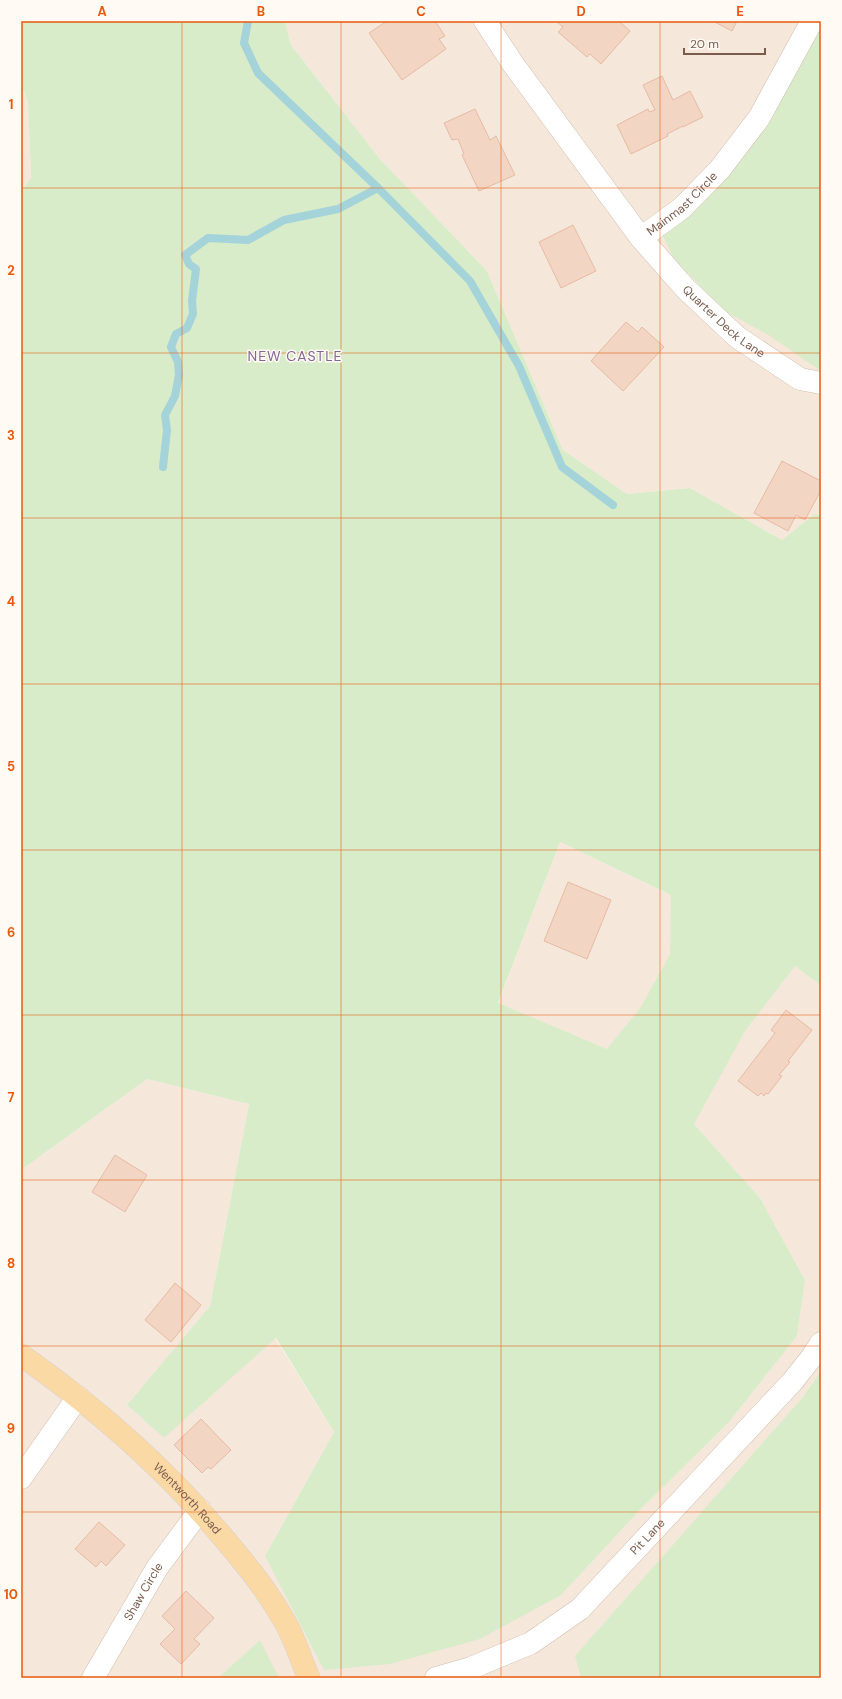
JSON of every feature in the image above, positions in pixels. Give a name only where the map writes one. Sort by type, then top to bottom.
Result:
[{"type":"main road","name":"Wentworth Road","points":[[21,1355],[78,1397],[134,1443],[200,1510],[252,1570],[270,1596],[286,1624],[309,1678]]},
{"type":"street","name":"Mainmast Circle","points":[[485,21],[513,64],[641,238],[682,208],[720,169],[760,118],[812,21]]},
{"type":"street","name":"Quarter Deck Lane","points":[[641,238],[685,288],[737,337],[800,379],[821,383]]},
{"type":"street","name":"Pit Lane","points":[[436,1678],[471,1668],[531,1643],[580,1609],[792,1382],[821,1343]]},
{"type":"street","points":[[21,1478],[78,1397]]},
{"type":"street","name":"Shaw Circle","points":[[93,1678],[157,1568],[200,1510]]},
{"type":"shaded area","points":[[285,21],[821,21],[821,516],[815,515],[782,540],[690,488],[627,494],[563,450],[487,271],[380,159],[291,45]]},
{"type":"shaded area","points":[[21,84],[28,102],[31,177],[21,192]]},
{"type":"shaded area","points":[[560,842],[694,906],[766,943],[821,986],[821,1678],[21,1678],[21,1170],[147,1079],[249,1104],[210,1306],[127,1405],[164,1438],[275,1338],[334,1432],[265,1556],[561,1595],[640,1510],[729,1422],[797,1336],[805,1280],[760,1198],[668,1095],[607,1049],[498,1004]]},
{"type":"green space","points":[[21,21],[285,21],[291,45],[380,159],[487,271],[563,450],[627,494],[690,488],[782,540],[815,514],[821,516],[821,986],[795,966],[745,1031],[694,1124],[760,1198],[805,1280],[797,1336],[729,1422],[640,1510],[561,1595],[480,1639],[390,1664],[324,1670],[265,1556],[334,1432],[276,1338],[164,1438],[127,1405],[210,1306],[249,1104],[147,1079],[21,1170],[21,192],[31,177],[28,102],[21,84]],"holes":[[[560,842],[671,895],[670,954],[641,1007],[607,1049],[498,1003]]]},
{"type":"green space","points":[[821,23],[821,371],[767,334],[726,312],[675,260],[663,236],[718,185],[770,121]]},
{"type":"green space","points":[[821,1371],[821,1678],[581,1678],[575,1656],[803,1397]]},
{"type":"green space","points":[[260,1640],[279,1678],[218,1678]]},
{"type":"building","points":[[387,21],[435,21],[445,36],[439,39],[446,49],[402,80],[369,33]]},
{"type":"building","points":[[556,21],[619,21],[630,31],[601,64],[590,54],[587,57],[558,32],[563,27]]},
{"type":"building","points":[[713,21],[737,21],[732,31]]},
{"type":"building","points":[[662,76],[673,100],[690,91],[703,117],[667,134],[668,136],[631,154],[617,125],[648,109],[649,112],[655,110],[643,85]]},
{"type":"building","points":[[475,109],[490,140],[496,136],[515,175],[479,191],[462,155],[464,154],[458,139],[452,140],[444,123]]},
{"type":"building","points":[[573,225],[596,271],[561,288],[539,242]]},
{"type":"building","points":[[626,322],[638,332],[642,327],[664,347],[623,391],[591,361]]},
{"type":"building","points":[[782,461],[821,481],[821,490],[805,520],[796,515],[788,531],[754,513]]},
{"type":"building","points":[[568,882],[611,900],[587,959],[544,941]]},
{"type":"building","points":[[786,1010],[812,1030],[788,1061],[790,1062],[779,1075],[782,1076],[768,1094],[766,1093],[764,1096],[761,1093],[758,1096],[738,1081],[775,1033],[771,1030]]},
{"type":"building","points":[[115,1155],[147,1175],[125,1212],[92,1192]]},
{"type":"building","points":[[175,1283],[201,1305],[171,1342],[145,1320]]},
{"type":"building","points":[[201,1419],[231,1450],[211,1469],[208,1467],[202,1473],[174,1445]]},
{"type":"building","points":[[99,1522],[125,1545],[106,1566],[101,1561],[96,1567],[75,1549]]},
{"type":"building","points":[[186,1591],[214,1618],[194,1639],[200,1644],[181,1664],[160,1644],[175,1629],[162,1616]]},
{"type":"waterway","points":[[248,21],[244,43],[258,73],[378,188],[470,281],[519,366],[562,467],[613,505]]},
{"type":"waterway","points":[[163,467],[167,430],[165,415],[175,396],[179,375],[178,362],[171,347],[176,334],[187,328],[193,314],[192,301],[196,269],[189,264],[185,255],[208,238],[248,240],[284,220],[338,209],[378,188]]},
{"type":"district","name":"NEW CASTLE","points":[[295,356]]}]
